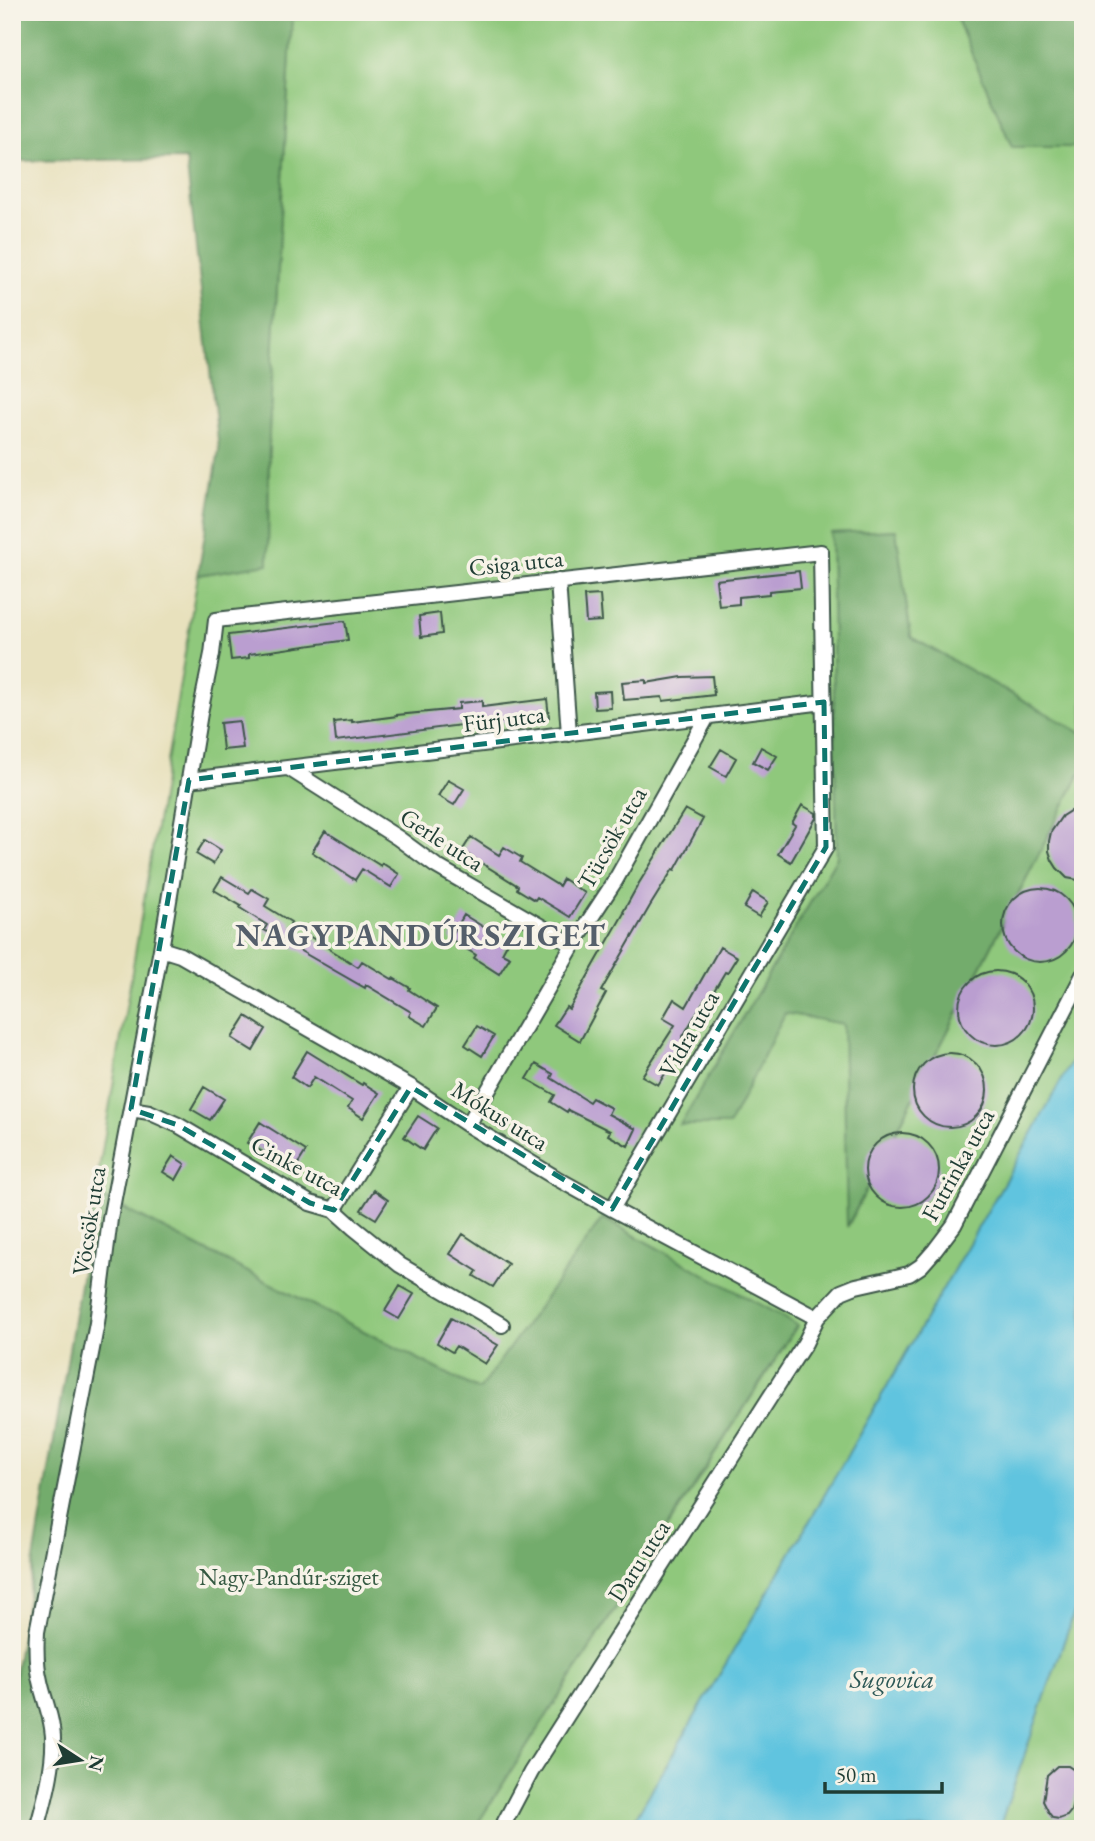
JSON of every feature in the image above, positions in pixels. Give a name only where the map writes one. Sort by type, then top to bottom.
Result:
[{"type":"street","name":"Csiga utca","points":[[216,620],[821,552]]},
{"type":"street","name":"Vidra utca","points":[[612,1209],[826,847],[821,552]]},
{"type":"street","points":[[558,581],[569,734]]},
{"type":"street","name":"Vöcsök utca","points":[[37,1829],[45,1801],[53,1748],[52,1728],[39,1677],[37,1632],[97,1323],[110,1219],[161,949],[216,620]]},
{"type":"street","name":"Fürj utca","points":[[189,780],[824,702]]},
{"type":"street","name":"Tücsök utca","points":[[468,1125],[573,945],[615,881],[707,717]]},
{"type":"street","name":"Gerle utca","points":[[290,769],[398,838],[436,866],[573,945]]},
{"type":"street","name":"Mókus utca","points":[[161,949],[180,955],[411,1087],[468,1125],[612,1209],[817,1318]]},
{"type":"street","name":"Futrinka utca","points":[[817,1318],[841,1292],[909,1273],[935,1250],[954,1225],[1083,975]]},
{"type":"street","points":[[334,1210],[411,1087]]},
{"type":"street","name":"Cinke utca","points":[[131,1110],[149,1112],[178,1125],[310,1203],[334,1210],[400,1265],[502,1325]]},
{"type":"street","name":"Daru utca","points":[[501,1829],[531,1772],[793,1362],[817,1318]]},
{"type":"highlighted area","points":[[824,702],[826,847],[612,1209],[411,1087],[334,1210],[310,1203],[178,1125],[131,1109],[189,780]]},
{"type":"green space","points":[[12,12],[354,12],[292,19],[269,432],[268,564],[198,575],[219,450],[186,159],[12,161]]},
{"type":"green space","points":[[354,12],[954,12],[1012,147],[1083,147],[1083,734],[911,637],[895,530],[831,533],[837,857],[680,1125],[729,1125],[785,1013],[844,1024],[848,1226],[1083,768],[1083,1040],[809,1522],[629,1829],[474,1829],[797,1326],[603,1218],[479,1390],[95,1194],[198,575],[268,564],[269,432],[292,18]]},
{"type":"green space","points":[[954,12],[1083,12],[1083,87],[1070,90],[1083,125],[1083,147],[1012,147]]},
{"type":"green space","points":[[896,530],[911,637],[1083,734],[1083,768],[847,1227],[843,1024],[785,1013],[729,1125],[680,1125],[837,857],[831,533]]},
{"type":"green space","name":"Nagy-Pandúr-sziget","points":[[95,1194],[479,1390],[603,1218],[797,1325],[474,1829],[12,1829],[12,1692]]},
{"type":"green space","points":[[1083,1587],[1083,1829],[1002,1829],[1000,1825]]},
{"type":"water","name":"Sugovica","points":[[1083,1040],[1083,1587],[1000,1825],[1002,1829],[629,1829],[809,1522]]},
{"type":"building","points":[[799,571],[801,588],[739,597],[739,604],[719,606],[716,580]]},
{"type":"building","points":[[600,595],[602,621],[586,622],[584,596]]},
{"type":"building","points":[[440,613],[442,634],[421,637],[419,616]]},
{"type":"building","points":[[345,621],[348,640],[249,654],[249,658],[231,660],[228,635]]},
{"type":"building","points":[[712,676],[714,695],[663,701],[662,697],[624,700],[622,682],[646,680],[646,683],[682,677]]},
{"type":"building","points":[[610,691],[611,708],[595,709],[594,692]]},
{"type":"building","points":[[547,699],[549,717],[484,724],[484,727],[462,729],[461,725],[336,741],[334,722],[459,709],[459,703],[482,701],[482,707]]},
{"type":"building","points":[[239,721],[243,748],[223,750],[220,723]]},
{"type":"building","points":[[761,747],[777,756],[768,770],[753,762]]},
{"type":"building","points":[[721,749],[736,758],[726,776],[710,767]]},
{"type":"building","points":[[448,780],[464,789],[454,805],[438,796]]},
{"type":"building","points":[[802,805],[816,813],[816,818],[791,862],[778,854],[795,825],[792,823]]},
{"type":"building","points":[[1083,807],[1083,881],[1067,878],[1057,868],[1049,851],[1049,841],[1051,832],[1062,816]]},
{"type":"building","points":[[685,809],[703,819],[601,991],[606,993],[580,1041],[554,1025],[566,1007],[569,1009],[639,883]]},
{"type":"building","points":[[325,831],[381,866],[382,863],[399,874],[391,887],[362,869],[355,880],[312,852]]},
{"type":"building","points":[[471,837],[499,855],[504,847],[522,858],[520,862],[559,886],[563,879],[585,893],[570,917],[537,897],[535,900],[517,889],[518,886],[462,851]]},
{"type":"building","points":[[205,840],[221,850],[213,864],[196,854]]},
{"type":"building","points":[[222,877],[249,893],[252,889],[269,899],[265,906],[358,967],[362,961],[410,988],[409,990],[437,1008],[426,1026],[409,1016],[411,1012],[366,985],[365,988],[264,930],[267,925],[214,890]]},
{"type":"building","points":[[1040,888],[1054,891],[1066,899],[1074,911],[1077,925],[1074,939],[1066,951],[1054,959],[1040,962],[1026,959],[1014,951],[1006,939],[1003,925],[1006,911],[1014,899],[1026,891]]},
{"type":"building","points":[[753,892],[768,902],[759,917],[744,908]]},
{"type":"building","points":[[464,915],[508,942],[502,953],[510,957],[499,974],[450,939]]},
{"type":"building","points":[[720,947],[737,957],[708,1001],[705,999],[682,1038],[686,1040],[658,1085],[642,1076],[675,1025],[663,1018],[674,999],[686,1007]]},
{"type":"building","points":[[996,971],[1010,974],[1022,982],[1030,994],[1033,1008],[1030,1022],[1022,1034],[1010,1042],[996,1045],[982,1042],[970,1034],[962,1022],[959,1008],[962,994],[970,982],[982,974]]},
{"type":"building","points":[[246,1016],[266,1029],[253,1051],[232,1038]]},
{"type":"building","points":[[477,1026],[494,1036],[482,1056],[465,1045]]},
{"type":"building","points":[[307,1051],[379,1093],[363,1118],[348,1108],[352,1101],[314,1077],[307,1088],[291,1077]]},
{"type":"building","points":[[950,1053],[964,1056],[976,1064],[984,1076],[987,1090],[984,1104],[976,1116],[964,1124],[950,1127],[936,1124],[924,1116],[916,1104],[913,1090],[916,1076],[924,1064],[936,1056]]},
{"type":"building","points":[[536,1064],[553,1074],[551,1078],[589,1102],[592,1098],[611,1108],[608,1114],[636,1129],[628,1146],[608,1135],[610,1131],[551,1102],[555,1095],[527,1079]]},
{"type":"building","points":[[204,1087],[224,1099],[210,1120],[191,1109]]},
{"type":"building","points":[[418,1116],[437,1128],[423,1150],[404,1137]]},
{"type":"building","points":[[260,1122],[306,1151],[296,1167],[268,1150],[266,1154],[247,1143]]},
{"type":"building","points":[[902,1133],[916,1136],[928,1144],[936,1156],[939,1170],[936,1184],[928,1196],[916,1204],[902,1207],[888,1204],[876,1196],[868,1184],[865,1170],[868,1156],[876,1144],[888,1136]]},
{"type":"building","points":[[173,1156],[185,1164],[176,1180],[163,1172]]},
{"type":"building","points":[[374,1190],[388,1200],[376,1219],[361,1210]]},
{"type":"building","points":[[463,1234],[508,1264],[493,1287],[474,1276],[477,1271],[450,1254]]},
{"type":"building","points":[[400,1286],[414,1294],[399,1319],[385,1311]]},
{"type":"building","points":[[451,1318],[498,1345],[485,1364],[456,1346],[452,1352],[437,1343]]},
{"type":"building","points":[[1057,1766],[1068,1766],[1074,1770],[1077,1777],[1071,1811],[1059,1819],[1053,1818],[1043,1801],[1047,1775]]},
{"type":"district","name":"NAGYPANDÚRSZIGET","points":[[421,935]]}]
